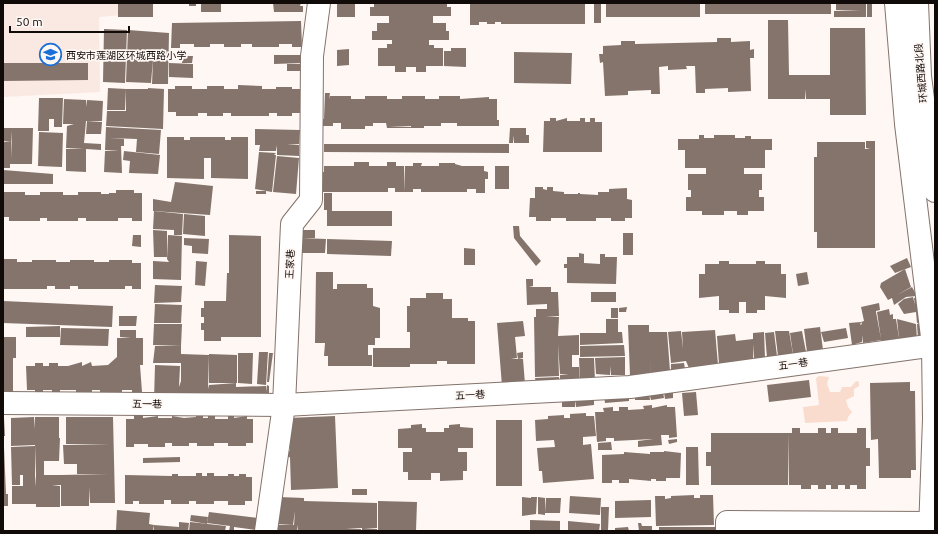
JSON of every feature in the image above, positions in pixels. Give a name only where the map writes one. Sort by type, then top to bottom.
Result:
[{"type":"street","name":"王家巷","points":[[266,531],[284,405],[292,224],[311,200],[312,56],[319,3]]},
{"type":"street","points":[[727,531],[727,522],[932,516],[934,345],[906,124],[896,3]]},
{"type":"street","name":"环城西路北段","points":[[917,3],[920,76],[935,190]]},
{"type":"street","name":"五一巷","points":[[3,403],[284,405],[630,387],[934,345]]},
{"type":"shaded area","name":"西安市莲湖区环城西路小学","points":[[3,3],[137,3],[137,14],[99,17],[100,92],[3,97]]},
{"type":"shaded area","points":[[819,376],[829,377],[827,384],[830,392],[840,392],[842,387],[851,387],[856,381],[859,382],[859,386],[854,389],[854,396],[846,400],[848,407],[852,412],[847,421],[805,423],[803,407],[819,405],[816,378]]},
{"type":"building","points":[[118,3],[153,3],[153,17],[118,17]]},
{"type":"building","points":[[189,3],[196,3],[196,6],[189,6]]},
{"type":"building","points":[[201,3],[221,3],[221,12],[201,12]]},
{"type":"building","points":[[273,3],[301,3],[300,6],[303,6],[303,12],[274,12]]},
{"type":"building","points":[[337,3],[355,3],[355,17],[337,17]]},
{"type":"building","points":[[374,3],[447,3],[447,7],[451,7],[451,16],[433,16],[433,23],[446,23],[446,31],[449,31],[449,40],[429,40],[429,45],[434,45],[434,48],[443,48],[443,66],[426,66],[426,72],[416,72],[416,67],[406,67],[406,72],[395,72],[395,66],[378,66],[378,48],[387,48],[387,44],[392,44],[392,40],[372,40],[372,31],[377,31],[377,23],[389,23],[389,16],[370,16],[370,7],[374,7]]},
{"type":"building","points":[[470,3],[585,3],[585,24],[501,24],[501,22],[495,22],[495,24],[487,24],[487,22],[479,22],[479,25],[470,25]]},
{"type":"building","points":[[594,3],[601,3],[601,23],[594,23]]},
{"type":"building","points":[[606,3],[700,3],[700,17],[606,17]]},
{"type":"building","points":[[705,3],[831,3],[831,14],[705,14]]},
{"type":"building","points":[[836,3],[866,3],[866,17],[834,17],[834,11],[861,10],[836,10]]},
{"type":"building","points":[[867,3],[872,3],[872,17],[867,17]]},
{"type":"building","points":[[768,20],[788,20],[789,75],[830,75],[830,28],[865,28],[866,115],[830,115],[830,99],[806,99],[806,89],[805,99],[768,99]]},
{"type":"building","points":[[301,21],[302,47],[292,47],[292,44],[279,44],[279,47],[252,47],[252,44],[241,44],[241,47],[224,47],[224,44],[210,44],[210,47],[194,47],[194,44],[180,44],[180,48],[171,48],[172,23]]},
{"type":"building","points":[[104,29],[127,30],[125,83],[103,82]]},
{"type":"building","points":[[128,30],[169,33],[168,84],[152,84],[153,59],[151,83],[126,82]]},
{"type":"building","points":[[717,38],[731,38],[731,42],[750,41],[750,50],[754,49],[754,58],[750,58],[751,91],[728,92],[728,88],[705,89],[705,93],[696,93],[695,66],[686,66],[687,69],[668,70],[668,66],[659,67],[660,94],[651,94],[651,90],[628,91],[628,95],[605,96],[603,62],[600,63],[599,54],[603,54],[603,46],[621,45],[621,41],[635,41],[635,44],[717,42]]},
{"type":"building","points":[[451,48],[466,48],[466,67],[444,66],[444,51],[451,51]]},
{"type":"building","points":[[349,49],[349,65],[337,66],[337,50]]},
{"type":"building","points":[[514,52],[572,53],[571,84],[514,83]]},
{"type":"building","points":[[274,55],[304,55],[304,63],[274,64]]},
{"type":"building","points":[[182,56],[193,56],[192,63],[182,63]]},
{"type":"building","points":[[3,63],[88,63],[88,80],[3,81]]},
{"type":"building","points":[[169,63],[193,64],[193,78],[169,77]]},
{"type":"building","points":[[287,64],[301,64],[300,71],[287,71]]},
{"type":"building","points":[[238,85],[262,86],[262,89],[292,87],[292,89],[300,89],[300,113],[292,113],[292,116],[277,116],[277,113],[269,113],[269,116],[231,116],[231,113],[223,113],[223,116],[207,116],[207,113],[198,113],[198,116],[176,116],[176,112],[168,112],[168,89],[175,89],[175,86],[192,86],[192,89],[207,89],[207,86],[224,86],[224,89],[238,89]]},
{"type":"building","points":[[108,88],[126,89],[125,110],[107,110]]},
{"type":"building","points":[[126,89],[164,89],[163,129],[106,126],[107,111],[126,111]]},
{"type":"building","points":[[325,93],[330,93],[329,99],[330,96],[351,96],[351,99],[365,99],[365,96],[387,96],[387,99],[402,99],[402,96],[425,96],[425,99],[439,99],[439,96],[460,96],[460,99],[489,97],[489,99],[497,99],[497,120],[499,120],[499,126],[457,126],[457,123],[441,123],[441,126],[424,126],[424,128],[387,128],[386,123],[373,123],[373,126],[365,126],[365,129],[341,129],[341,123],[333,123],[333,126],[321,126],[321,119],[324,119]],"holes":[[[389,126],[411,126],[411,127]]]},
{"type":"building","points":[[39,98],[63,98],[62,127],[54,127],[54,119],[49,119],[49,131],[38,131]]},
{"type":"building","points":[[64,99],[86,100],[87,107],[87,100],[103,101],[102,121],[86,121],[84,143],[101,144],[101,150],[86,149],[86,172],[66,171],[66,149],[84,149],[66,148],[67,126],[74,124],[63,124]]},
{"type":"building","points":[[550,118],[556,118],[556,121],[567,118],[567,121],[580,121],[580,118],[585,118],[585,122],[590,122],[590,118],[595,118],[595,122],[602,122],[602,152],[543,152],[544,121],[550,121]]},
{"type":"building","points":[[87,121],[102,122],[101,134],[86,134]]},
{"type":"building","points":[[106,127],[161,130],[159,154],[136,152],[137,139],[109,138],[124,139],[124,146],[121,146],[122,173],[104,172],[105,151],[119,151],[105,150]]},
{"type":"building","points":[[3,128],[33,128],[32,164],[10,164],[10,168],[3,168],[3,142],[11,142],[3,141]]},
{"type":"building","points":[[510,128],[526,128],[526,135],[529,135],[529,143],[514,143],[514,135],[513,143],[509,143]]},
{"type":"building","points":[[255,129],[300,130],[299,144],[287,144],[299,145],[299,156],[277,155],[277,145],[276,151],[259,151],[260,145],[255,145]]},
{"type":"building","points":[[39,132],[63,133],[62,167],[38,166]]},
{"type":"building","points":[[699,135],[704,135],[704,138],[714,138],[714,135],[735,135],[735,138],[745,138],[745,136],[751,136],[751,139],[772,139],[772,150],[765,150],[765,168],[744,168],[744,174],[762,174],[762,190],[759,190],[759,197],[764,197],[764,211],[748,211],[748,215],[737,215],[737,211],[724,211],[724,215],[702,215],[702,211],[686,211],[686,197],[691,197],[691,190],[688,190],[688,174],[706,174],[706,168],[685,168],[685,150],[678,150],[678,139],[699,139]]},
{"type":"building","points":[[167,137],[184,137],[184,140],[190,140],[190,137],[225,137],[225,140],[231,140],[231,137],[248,137],[248,179],[211,178],[211,158],[204,158],[204,179],[167,178]]},
{"type":"building","points":[[866,141],[875,141],[875,248],[817,248],[817,232],[814,232],[814,157],[817,157],[817,142],[865,142],[865,149],[870,149],[866,148]]},
{"type":"building","points":[[324,144],[509,144],[509,153],[324,152]]},
{"type":"building","points":[[124,151],[160,155],[158,174],[129,173],[130,161],[123,160]]},
{"type":"building","points":[[259,152],[276,153],[274,155],[276,155],[272,192],[255,189]]},
{"type":"building","points":[[277,156],[299,158],[296,194],[273,192]]},
{"type":"building","points":[[354,162],[369,162],[369,166],[387,166],[387,162],[396,162],[396,166],[404,166],[404,192],[395,192],[395,188],[388,188],[388,192],[323,192],[323,179],[320,179],[320,172],[324,172],[324,166],[354,166]]},
{"type":"building","points":[[413,163],[422,163],[421,166],[439,166],[439,163],[455,163],[462,166],[484,166],[484,171],[488,172],[488,179],[485,179],[485,193],[476,193],[476,189],[467,189],[467,192],[421,192],[421,189],[413,189],[413,192],[404,192],[405,166],[413,166]]},
{"type":"building","points":[[495,166],[509,166],[509,189],[495,189]]},
{"type":"building","points":[[3,170],[53,174],[53,184],[3,184]]},
{"type":"building","points":[[175,182],[213,186],[210,215],[153,211],[153,199],[171,202]]},
{"type":"building","points":[[535,187],[543,187],[543,189],[547,190],[547,187],[553,187],[553,191],[564,192],[564,194],[580,193],[598,195],[598,192],[609,192],[609,189],[627,188],[627,199],[632,200],[632,218],[625,218],[625,221],[611,221],[611,218],[596,218],[596,221],[566,221],[566,218],[551,218],[551,221],[536,221],[536,217],[529,217],[530,198],[535,198]]},
{"type":"building","points":[[116,190],[134,190],[134,193],[142,193],[142,221],[132,221],[132,218],[118,218],[118,221],[86,221],[86,218],[78,218],[78,221],[47,221],[47,218],[40,218],[40,221],[9,221],[9,217],[3,217],[3,192],[25,192],[25,195],[40,195],[40,192],[63,192],[63,195],[78,195],[78,192],[101,192],[101,194],[109,194],[116,193]]},
{"type":"building","points":[[256,191],[266,191],[266,194],[256,194]]},
{"type":"building","points":[[324,193],[332,193],[332,211],[392,211],[392,226],[327,226],[327,210],[324,210]]},
{"type":"building","points":[[154,211],[183,214],[182,235],[174,235],[174,230],[153,229]]},
{"type":"building","points":[[184,214],[205,216],[205,236],[183,234]]},
{"type":"building","points":[[513,226],[519,226],[520,236],[541,261],[536,266],[514,238]]},
{"type":"building","points":[[153,230],[167,231],[167,257],[154,257]]},
{"type":"building","points":[[303,230],[315,230],[315,238],[303,238]]},
{"type":"building","points":[[623,233],[633,233],[633,255],[623,255]]},
{"type":"building","points":[[133,235],[141,235],[141,247],[132,246]]},
{"type":"building","points":[[168,235],[182,236],[181,280],[153,279],[153,261],[169,262],[167,259]]},
{"type":"building","points":[[229,235],[261,236],[261,337],[221,337],[221,341],[204,341],[204,330],[201,330],[201,323],[204,323],[204,317],[201,317],[201,308],[204,308],[204,301],[226,301],[227,273],[229,273]]},
{"type":"building","points":[[184,238],[209,239],[208,254],[192,253],[192,246],[184,245]]},
{"type":"building","points":[[302,238],[326,239],[325,253],[301,253]]},
{"type":"building","points":[[327,239],[392,241],[391,256],[327,254]]},
{"type":"building","points":[[464,248],[475,249],[475,265],[464,265]]},
{"type":"building","points":[[579,253],[584,254],[584,263],[600,264],[600,254],[605,254],[605,257],[617,257],[616,284],[567,283],[567,268],[564,268],[564,264],[567,264],[567,257],[579,257]]},
{"type":"building","points":[[907,258],[911,267],[895,273],[890,266]]},
{"type":"building","points":[[3,259],[17,259],[17,262],[32,262],[32,260],[56,260],[56,262],[70,262],[70,260],[94,260],[94,262],[109,262],[109,260],[132,260],[132,263],[141,263],[141,289],[132,289],[132,286],[125,286],[125,289],[78,289],[78,286],[70,286],[70,289],[55,289],[55,286],[47,286],[47,289],[3,289]]},
{"type":"building","points":[[196,261],[207,262],[205,286],[195,285]]},
{"type":"building","points":[[719,261],[729,261],[729,264],[756,264],[756,261],[765,261],[765,264],[781,264],[781,274],[786,274],[786,298],[765,296],[765,310],[757,310],[757,313],[746,313],[746,302],[739,302],[739,313],[729,313],[729,310],[719,310],[719,296],[699,298],[699,274],[705,274],[705,264],[719,264]]},
{"type":"building","points":[[905,269],[911,287],[897,295],[912,287],[917,296],[906,297],[894,305],[892,298],[888,300],[880,287],[881,283]]},
{"type":"building","points":[[316,272],[333,272],[333,289],[337,289],[337,284],[367,284],[367,288],[373,288],[373,306],[380,308],[380,338],[375,338],[375,345],[368,345],[368,355],[372,355],[372,366],[328,366],[328,356],[324,356],[325,343],[315,343]]},
{"type":"building","points":[[807,272],[809,284],[798,286],[796,274]]},
{"type":"building","points":[[526,279],[533,279],[533,286],[529,287],[551,287],[551,292],[558,292],[559,316],[546,317],[559,317],[558,336],[579,335],[579,355],[572,355],[572,367],[579,367],[580,383],[560,386],[560,375],[569,374],[560,374],[558,344],[559,376],[535,377],[534,317],[536,317],[536,309],[547,309],[547,304],[527,305]]},
{"type":"building","points":[[155,285],[182,286],[181,302],[154,303]]},
{"type":"building","points":[[591,292],[616,292],[616,302],[591,302]]},
{"type":"building","points":[[426,293],[443,293],[443,299],[452,299],[452,318],[468,318],[468,321],[475,321],[475,364],[447,364],[447,361],[437,361],[437,364],[410,364],[410,367],[373,367],[373,348],[410,348],[410,332],[407,332],[407,306],[410,306],[410,298],[426,298]]},
{"type":"building","points":[[913,297],[915,305],[914,298],[919,297],[925,322],[917,323],[916,312],[904,314],[898,304],[904,299]]},
{"type":"building","points":[[3,301],[113,306],[112,327],[3,323]]},
{"type":"building","points":[[879,303],[880,310],[876,312],[881,339],[877,312],[889,309],[890,315],[893,314],[893,319],[896,319],[899,338],[896,338],[896,342],[882,342],[881,340],[863,343],[862,335],[862,342],[852,345],[849,323],[864,321],[861,307]]},
{"type":"building","points":[[155,304],[182,305],[181,323],[154,323]]},
{"type":"building","points":[[627,307],[626,312],[619,312],[619,308]]},
{"type":"building","points":[[611,308],[618,308],[618,318],[611,318]]},
{"type":"building","points":[[119,316],[137,316],[136,326],[119,326]]},
{"type":"building","points":[[606,319],[618,319],[618,332],[622,332],[623,343],[580,345],[580,333],[606,333]]},
{"type":"building","points":[[897,319],[916,324],[917,339],[897,342],[897,339],[899,339]]},
{"type":"building","points":[[523,321],[525,336],[515,337],[517,358],[511,359],[523,359],[525,384],[502,386],[497,323]]},
{"type":"building","points":[[925,323],[927,338],[918,339],[917,324]]},
{"type":"building","points":[[154,324],[182,324],[181,346],[153,345]]},
{"type":"building","points":[[628,325],[649,325],[649,332],[667,332],[670,371],[651,372],[650,356],[651,373],[630,376]]},
{"type":"building","points":[[60,326],[60,337],[26,337],[26,327]]},
{"type":"building","points":[[820,327],[823,350],[807,352],[804,329]]},
{"type":"building","points":[[61,328],[109,329],[108,346],[60,345]]},
{"type":"building","points":[[846,328],[848,338],[824,342],[821,332]]},
{"type":"building","points":[[120,330],[136,330],[136,338],[143,338],[143,365],[140,365],[142,392],[122,390],[122,392],[100,393],[100,390],[92,390],[92,392],[76,393],[76,390],[60,390],[60,393],[52,393],[52,390],[43,390],[43,393],[35,393],[35,390],[27,390],[26,366],[35,366],[35,363],[43,363],[43,366],[49,366],[49,363],[58,363],[58,366],[68,366],[82,362],[82,366],[91,362],[92,366],[108,365],[117,357],[117,338],[131,338],[120,337]]},
{"type":"building","points":[[715,330],[718,365],[689,368],[686,361],[671,363],[668,332],[681,331],[683,349],[682,332]]},
{"type":"building","points":[[775,331],[789,331],[793,354],[778,356]]},
{"type":"building","points":[[802,331],[806,352],[793,354],[790,333]]},
{"type":"building","points":[[764,332],[765,358],[754,359],[753,344],[753,360],[719,364],[717,336],[735,334],[736,341],[753,339],[753,333]]},
{"type":"building","points":[[774,332],[777,356],[767,358],[765,333]]},
{"type":"building","points":[[3,337],[16,337],[16,358],[13,358],[13,394],[5,394],[5,391],[3,391]]},
{"type":"building","points":[[624,345],[625,356],[580,357],[580,346]]},
{"type":"building","points":[[155,346],[181,346],[181,354],[209,355],[208,389],[209,385],[236,383],[236,387],[266,386],[266,392],[267,385],[269,386],[269,398],[267,393],[267,397],[154,400],[155,365],[180,366],[179,387],[181,381],[181,363],[153,363]]},
{"type":"building","points":[[259,352],[268,352],[266,385],[257,384]]},
{"type":"building","points":[[523,352],[523,358],[518,359],[517,353]]},
{"type":"building","points":[[238,353],[253,353],[252,384],[238,383]]},
{"type":"building","points":[[269,353],[273,353],[269,382],[267,382]]},
{"type":"building","points":[[209,354],[237,355],[237,383],[209,383]]},
{"type":"building","points":[[625,357],[625,375],[611,375],[610,366],[610,375],[596,374],[595,358]]},
{"type":"building","points":[[579,358],[594,358],[595,381],[580,383]]},
{"type":"building","points":[[684,363],[685,369],[671,371],[671,364]]},
{"type":"building","points":[[559,377],[559,383],[536,384],[535,378]]},
{"type":"building","points":[[809,380],[811,397],[769,402],[767,385]]},
{"type":"building","points":[[910,382],[910,391],[915,391],[916,470],[911,470],[911,478],[879,478],[878,439],[871,440],[870,383]]},
{"type":"building","points":[[649,392],[663,392],[664,398],[651,400]]},
{"type":"building","points":[[649,392],[650,400],[635,400],[635,393]]},
{"type":"building","points":[[664,392],[673,393],[673,398],[665,399]]},
{"type":"building","points":[[696,392],[698,415],[684,416],[682,393]]},
{"type":"building","points":[[629,393],[629,401],[605,403],[604,395]]},
{"type":"building","points":[[594,398],[594,405],[576,407],[575,399]]},
{"type":"building","points":[[575,399],[575,407],[562,407],[562,400]]},
{"type":"building","points":[[652,405],[652,408],[667,405],[667,407],[675,407],[677,437],[669,438],[669,435],[661,435],[662,445],[638,447],[638,441],[653,439],[614,441],[614,438],[606,438],[606,441],[597,442],[595,412],[604,412],[603,408],[613,407],[613,411],[619,411],[619,407],[628,407],[628,410],[644,409],[643,406]]},
{"type":"building","points":[[586,413],[586,416],[594,416],[596,436],[583,437],[583,445],[591,444],[594,479],[543,483],[542,471],[539,471],[537,448],[555,447],[554,440],[536,441],[535,420],[548,419],[548,416],[564,415],[564,418],[570,418],[570,414]]},
{"type":"building","points":[[134,415],[143,415],[143,418],[158,416],[158,418],[172,418],[172,416],[184,418],[203,415],[203,418],[208,418],[208,415],[215,415],[215,419],[228,419],[228,415],[234,415],[234,418],[247,416],[247,419],[253,419],[253,443],[246,443],[246,446],[228,446],[228,443],[214,443],[214,446],[197,446],[197,443],[189,443],[189,446],[172,446],[172,443],[165,443],[165,447],[148,447],[148,444],[134,444],[134,447],[126,447],[126,419],[134,419]]},
{"type":"building","points":[[335,416],[338,488],[291,490],[290,457],[284,458],[283,452],[290,451],[288,418]]},
{"type":"building","points":[[34,417],[35,429],[35,417],[59,417],[59,461],[44,461],[44,475],[61,475],[108,474],[77,474],[77,464],[64,464],[63,445],[110,445],[66,444],[66,417],[113,417],[115,503],[90,503],[89,487],[89,506],[61,506],[61,485],[52,485],[60,486],[60,507],[36,507],[36,504],[12,504],[12,486],[23,486],[23,475],[20,475],[20,485],[12,485],[11,447],[35,446],[35,487],[36,475],[35,445],[11,446],[11,418]]},
{"type":"building","points":[[4,418],[5,436],[3,436]]},
{"type":"building","points":[[496,420],[522,420],[522,486],[496,486]]},
{"type":"building","points":[[422,424],[422,428],[426,428],[426,432],[444,432],[444,428],[449,428],[449,425],[460,424],[460,427],[473,428],[473,448],[458,448],[458,452],[467,452],[467,471],[463,471],[463,480],[440,481],[440,473],[431,473],[431,480],[408,480],[408,472],[403,472],[403,452],[412,452],[412,448],[398,448],[398,429],[411,428],[411,425]]},
{"type":"building","points":[[792,428],[800,428],[800,433],[818,433],[818,428],[826,428],[826,433],[831,433],[831,428],[838,428],[838,433],[857,433],[857,428],[866,428],[866,448],[870,448],[870,466],[866,466],[866,489],[857,489],[857,485],[850,485],[850,489],[845,489],[845,485],[838,485],[838,489],[831,489],[831,485],[826,485],[826,489],[818,489],[818,485],[811,485],[811,489],[801,489],[801,485],[789,485],[788,433],[792,433]]},
{"type":"building","points":[[711,433],[788,433],[788,485],[711,485],[711,466],[706,466],[706,452],[711,452]]},
{"type":"building","points":[[677,439],[677,442],[669,444],[668,440]]},
{"type":"building","points":[[611,442],[612,450],[598,450],[598,443]]},
{"type":"building","points":[[3,447],[6,494],[8,494],[8,506],[3,506]]},
{"type":"building","points":[[686,447],[698,447],[699,485],[686,485]]},
{"type":"building","points":[[664,451],[681,453],[680,478],[666,478],[666,481],[656,481],[656,479],[651,479],[651,481],[629,479],[629,483],[619,483],[619,480],[612,480],[612,483],[602,483],[602,455],[624,454],[624,452],[650,454],[650,452]]},
{"type":"building","points":[[180,457],[180,462],[143,463],[143,458]]},
{"type":"building","points":[[196,473],[202,473],[202,476],[207,476],[207,473],[214,473],[214,476],[228,476],[228,474],[234,474],[234,476],[239,476],[239,474],[246,474],[246,477],[252,477],[252,501],[245,501],[245,505],[228,505],[228,501],[214,501],[214,504],[196,504],[196,501],[189,501],[189,504],[171,504],[171,500],[164,500],[164,504],[139,504],[139,501],[133,501],[133,504],[125,504],[125,475],[172,476],[172,474],[178,474],[178,476],[196,476]]},
{"type":"building","points":[[352,489],[367,489],[367,495],[352,495]]},
{"type":"building","points":[[694,495],[694,498],[700,498],[700,495],[713,495],[714,525],[656,526],[655,496],[665,496],[665,499],[671,498],[671,496]]},
{"type":"building","points":[[570,496],[601,498],[600,515],[569,513]]},
{"type":"building","points":[[279,497],[304,498],[304,501],[377,503],[377,528],[364,529],[377,529],[377,531],[362,531],[362,528],[346,528],[361,529],[361,531],[298,531],[298,525],[297,531],[274,531],[274,525],[293,525],[275,524]]},
{"type":"building","points":[[522,497],[537,497],[536,514],[522,516]]},
{"type":"building","points":[[538,497],[545,498],[545,515],[538,514]]},
{"type":"building","points":[[546,498],[561,498],[560,513],[545,513]]},
{"type":"building","points":[[651,500],[651,517],[615,518],[615,501]]},
{"type":"building","points":[[378,501],[417,502],[416,531],[378,531]]},
{"type":"building","points":[[601,507],[609,507],[608,531],[601,531]]},
{"type":"building","points":[[117,510],[150,513],[149,524],[154,525],[153,531],[116,531]]},
{"type":"building","points":[[209,512],[258,518],[256,530],[234,527],[234,531],[229,531],[230,526],[207,523]]},
{"type":"building","points":[[191,515],[208,517],[207,524],[190,521]]},
{"type":"building","points":[[530,520],[560,521],[560,531],[530,531]]},
{"type":"building","points":[[568,521],[600,524],[599,531],[568,531]]},
{"type":"building","points":[[179,522],[189,523],[188,531],[154,531],[154,525],[179,527]]},
{"type":"building","points":[[190,522],[226,526],[225,531],[189,531]]},
{"type":"building","points":[[638,523],[641,523],[642,526],[652,526],[652,531],[639,531]]},
{"type":"building","points":[[628,527],[629,531],[615,531],[615,528]]},
{"type":"building","points":[[659,527],[715,527],[715,531],[659,531]]},
{"type":"place","name":"西安市莲湖区环城西路小学","points":[[51,55]]}]
